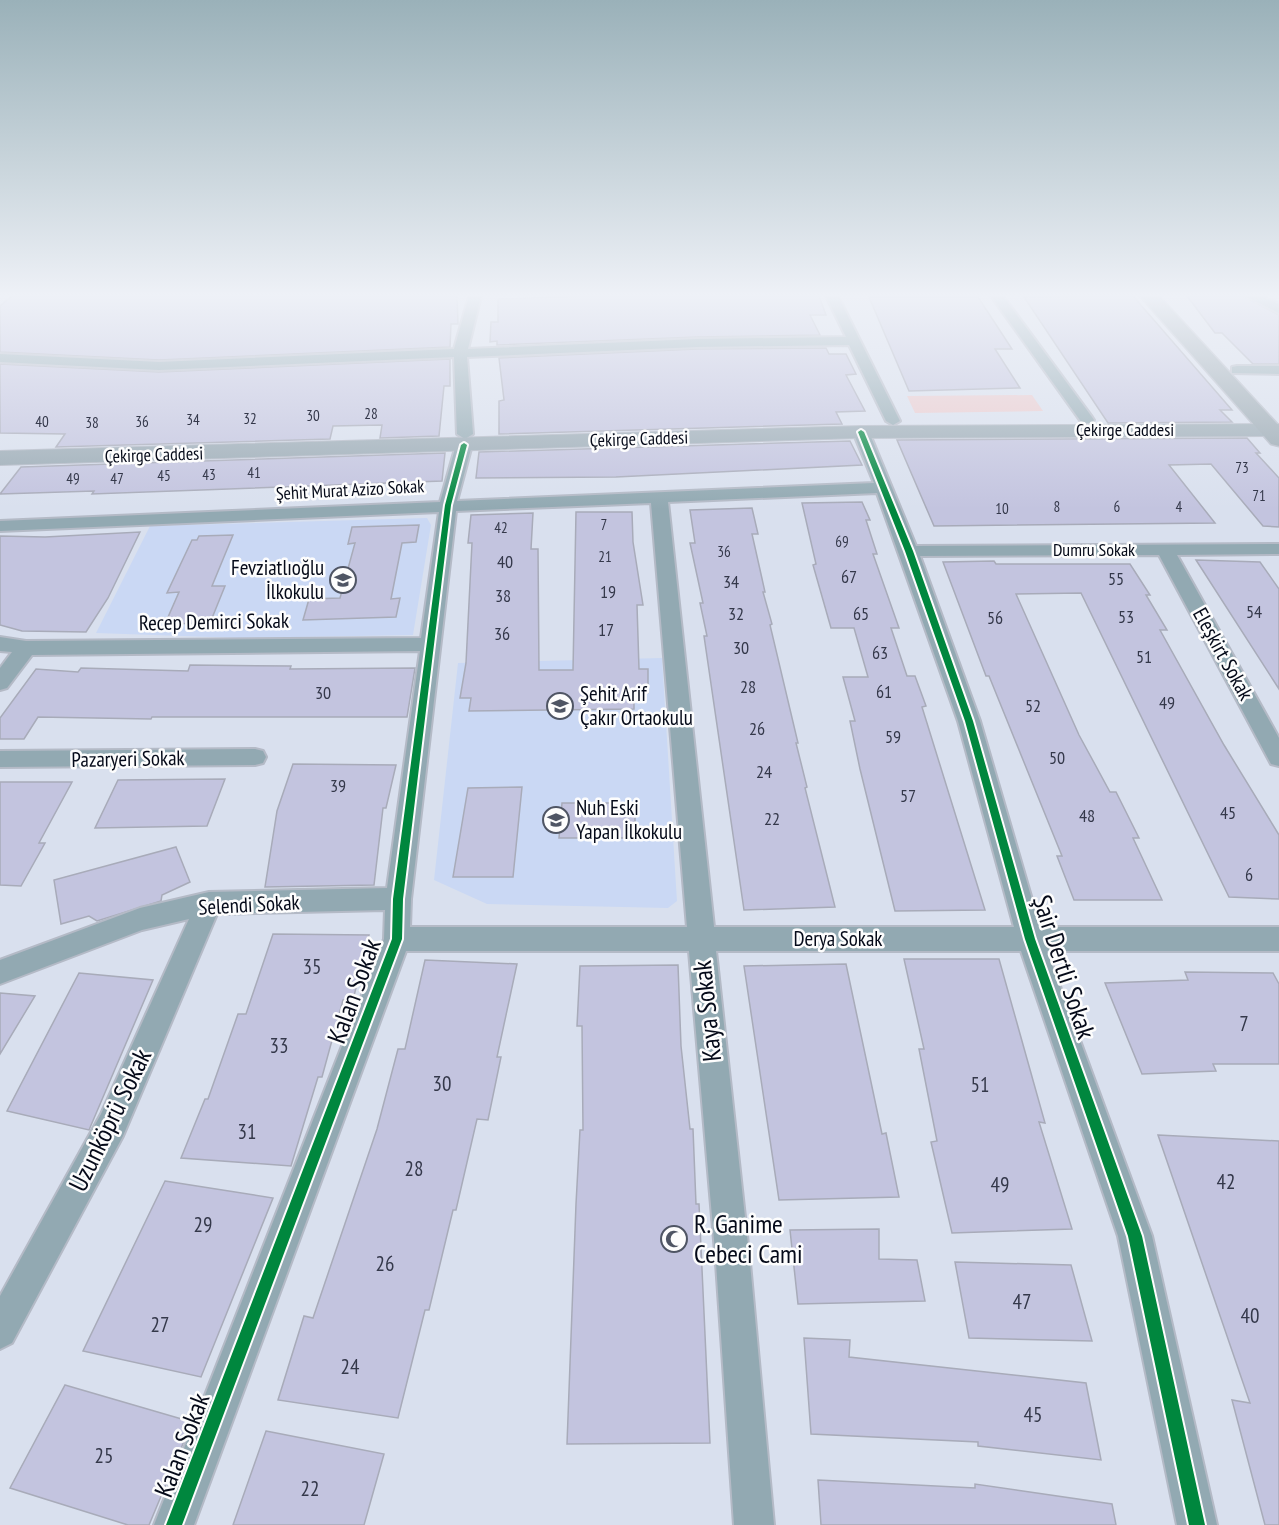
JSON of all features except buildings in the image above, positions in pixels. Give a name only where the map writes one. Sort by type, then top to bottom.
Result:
[{"type":"main road","points":[[1219,367],[1275,425]]},
{"type":"main road","points":[[1234,367],[1275,425]]},
{"type":"main road","name":"Çekirge Caddesi","points":[[2,458],[893,421],[1087,420],[1275,425]]},
{"type":"main road","name":"Çekirge Caddesi","points":[[464,440],[1275,425]]},
{"type":"street","name":"Kalan Sokak","points":[[174,1525],[398,939],[398,899],[429,644],[448,505],[464,440],[461,367]]},
{"type":"street","points":[[867,367],[893,421]]},
{"type":"street","points":[[1049,367],[1087,420]]},
{"type":"street","points":[[1237,370],[1279,370]]},
{"type":"street","name":"Şair Dertli Sokak","points":[[861,432],[909,551],[969,721],[1030,939],[1135,1236],[1197,1525]]},
{"type":"street","name":"Şehit Murat Azizo Sokak","points":[[0,526],[883,488]]},
{"type":"street","name":"Kaya Sokak","points":[[659,497],[733,1263],[754,1525]]},
{"type":"street","name":"Dumru Sokak","points":[[909,551],[1279,549]]},
{"type":"street","name":"Eleşkirt Sokak","points":[[1165,550],[1279,758]]},
{"type":"street","name":"Recep Demirci Sokak","points":[[0,644],[26,648],[429,644]]},
{"type":"street","points":[[0,683],[26,648]]},
{"type":"street","name":"Pazaryeri Sokak","points":[[0,759],[255,757]]},
{"type":"street","name":"Selendi Sokak","points":[[0,972],[140,920],[209,903],[398,899]]},
{"type":"street","name":"Uzunköprü Sokak","points":[[0,1331],[112,1125],[209,903]]},
{"type":"street","name":"Derya Sokak","points":[[398,939],[1279,939]]},
{"type":"shaded area","points":[[1032,395],[1043,411],[915,413],[907,396]]},
{"type":"shaded area","points":[[427,518],[431,525],[413,635],[239,638],[96,633],[150,526]]},
{"type":"shaded area","name":"Nuh Eski Yapan İlkokulu","points":[[662,658],[677,901],[668,908],[487,904],[434,880],[458,663]]},
{"type":"cycle path","points":[[861,432],[909,551],[969,721],[1030,939],[1135,1236],[1197,1525]]},
{"type":"cycle path","points":[[174,1525],[397,939],[398,899],[448,505],[464,445]]},
{"type":"place","name":"Fevziatlıoğlu İlkokulu","points":[[343,580]]},
{"type":"place","name":"Şehit Arif Çakır Ortaokulu","points":[[560,706]]},
{"type":"place","name":"Nuh Eski Yapan İlkokulu","points":[[556,820]]},
{"type":"place","name":"R. Ganime Cebeci Cami","points":[[674,1239]]}]
